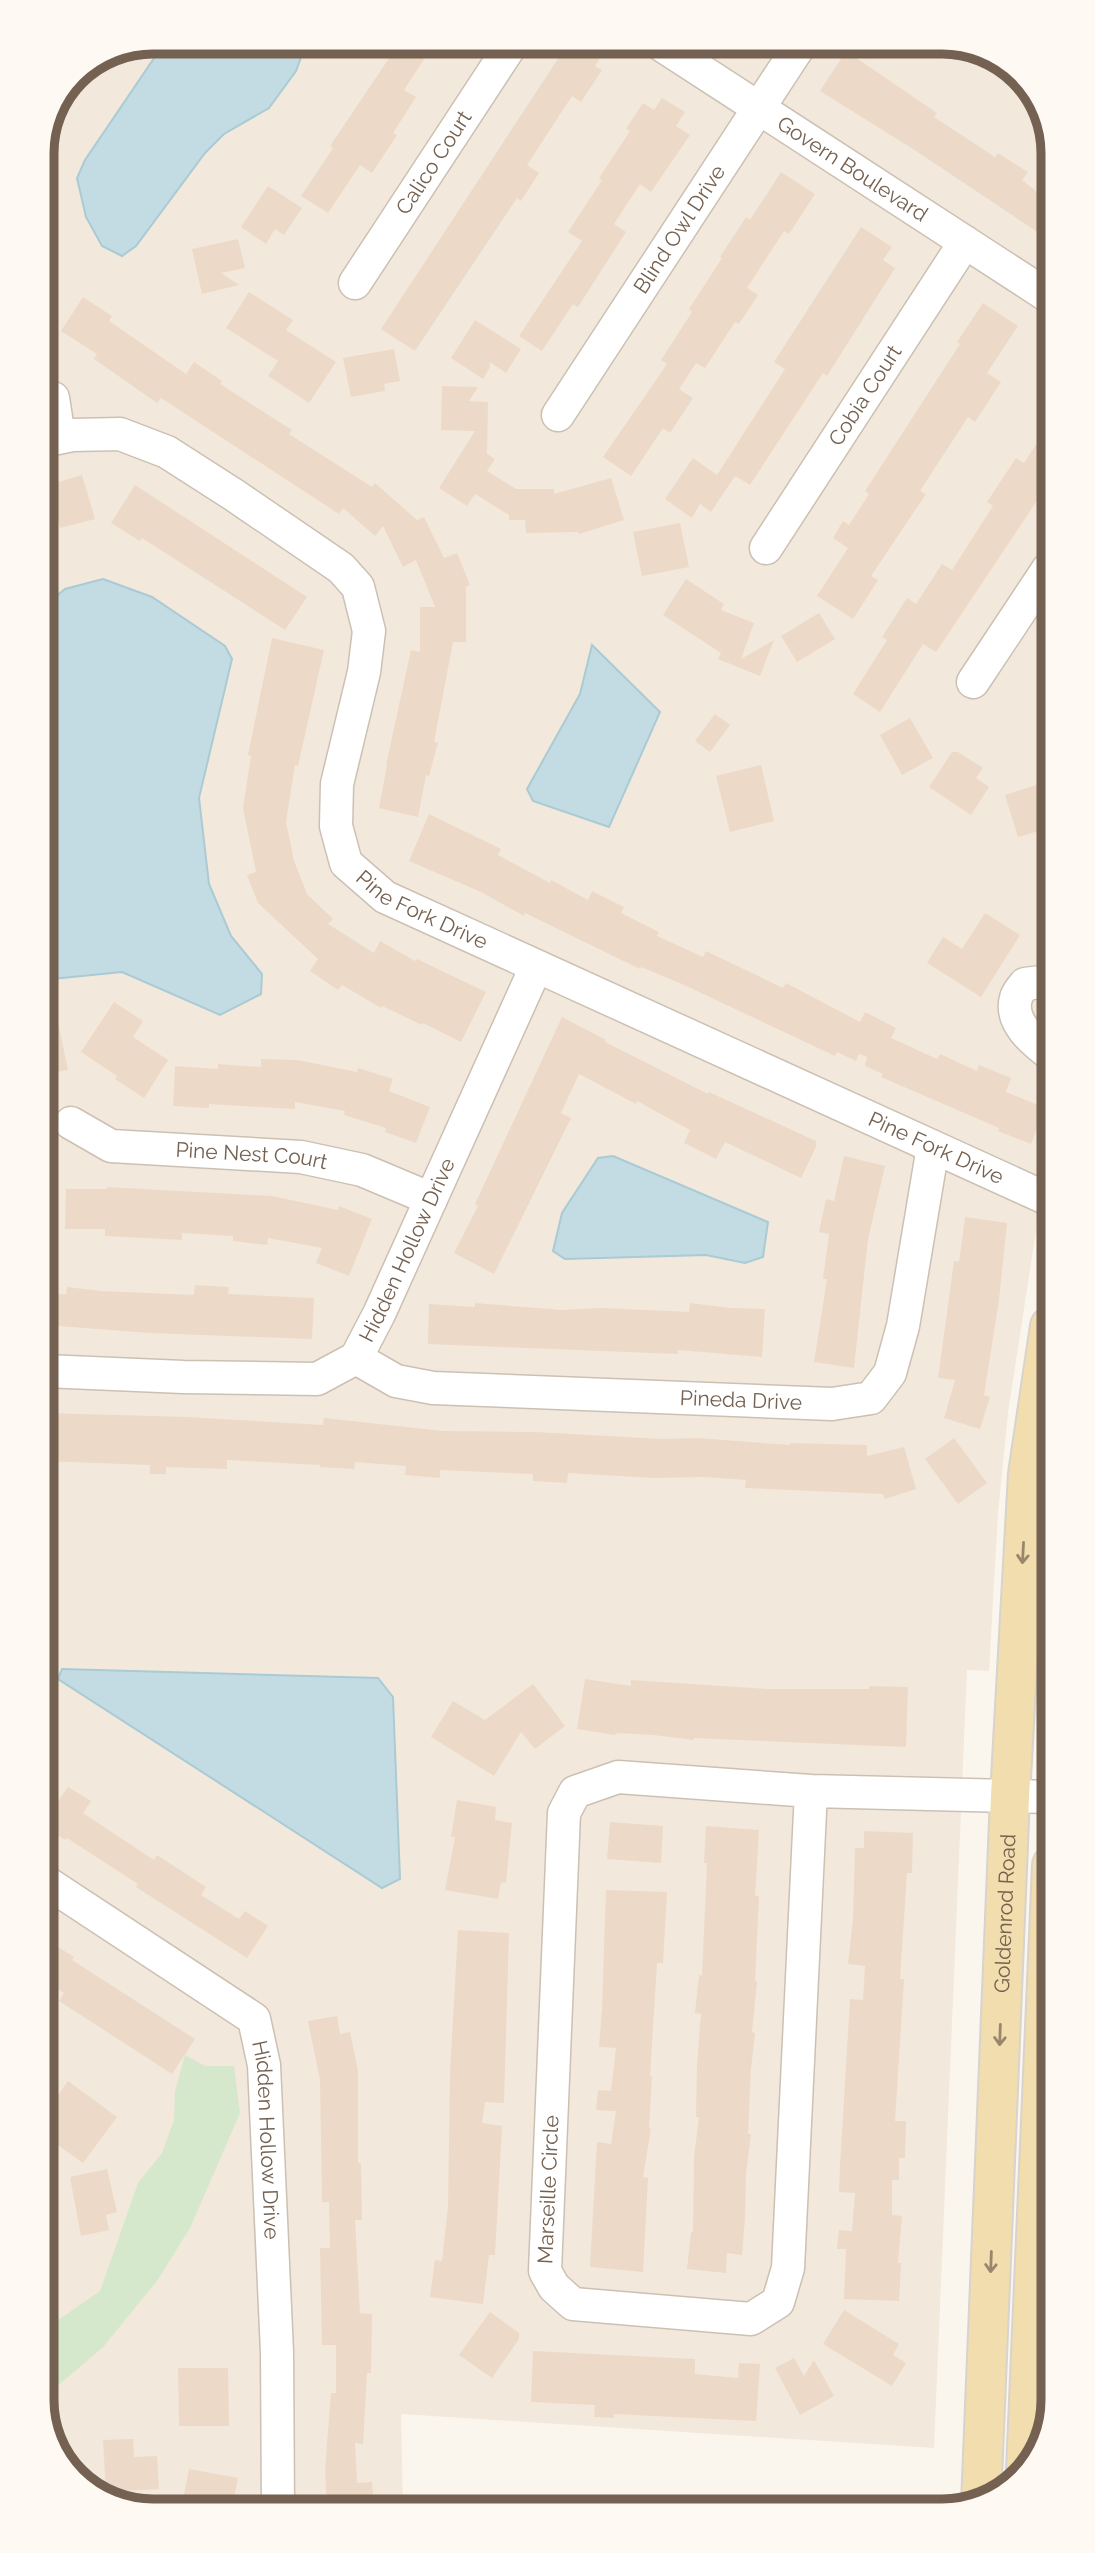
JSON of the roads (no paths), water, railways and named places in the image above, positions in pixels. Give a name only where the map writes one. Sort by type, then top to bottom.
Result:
[{"type":"main road","name":"Goldenrod Road","points":[[981,2491],[1010,1796],[1028,1474],[1041,1387]]},
{"type":"main road","name":"Goldenrod Road","points":[[1027,2450],[1041,2217]]},
{"type":"street","name":"Calico Court","points":[[355,283],[505,54]]},
{"type":"street","name":"Govern Boulevard","points":[[676,54],[1041,291]]},
{"type":"street","name":"Blind Owl Drive","points":[[558,415],[794,54]]},
{"type":"street","name":"Cobia Court","points":[[766,548],[965,242]]},
{"type":"street","name":"Pine Fork Drive","points":[[54,439],[120,434],[167,452],[341,568],[358,587],[369,631],[364,672],[337,784],[336,826],[346,863],[385,897],[1041,1196]]},
{"type":"street","points":[[973,682],[1041,580]]},
{"type":"street","name":"Hidden Hollow Drive","points":[[54,1371],[317,1379],[356,1358],[379,1314],[536,967]]},
{"type":"street","points":[[1041,982],[1025,984],[1015,999],[1017,1017],[1025,1032],[1041,1046]]},
{"type":"street","name":"Pine Nest Court","points":[[71,1122],[111,1146],[301,1157],[362,1170],[431,1199]]},
{"type":"street","name":"Pineda Drive","points":[[356,1358],[396,1381],[433,1388],[832,1405],[871,1398],[890,1373],[903,1326],[933,1147]]},
{"type":"street","name":"Marseille Circle","points":[[811,1791],[788,2268],[778,2302],[751,2319],[573,2304],[554,2287],[545,2271],[564,1813],[575,1793],[618,1777],[811,1791],[1041,1797]]},
{"type":"street","name":"Hidden Hollow Drive","points":[[54,1887],[254,2019],[264,2065],[277,2351],[278,2499]]},
{"type":"water","points":[[157,54],[302,54],[296,71],[269,108],[224,134],[205,153],[136,246],[122,256],[102,246],[86,217],[77,178],[85,160]]},
{"type":"water","points":[[103,579],[152,597],[225,646],[232,659],[199,798],[209,884],[231,936],[262,974],[261,994],[220,1015],[122,972],[54,979],[54,598],[65,589]]},
{"type":"water","points":[[592,645],[660,712],[609,827],[533,801],[527,789],[580,694]]},
{"type":"water","points":[[613,1156],[768,1222],[763,1257],[745,1263],[706,1255],[565,1259],[553,1251],[562,1213],[598,1158]]},
{"type":"water","points":[[62,1669],[378,1678],[393,1697],[400,1879],[382,1888],[58,1679]]}]
